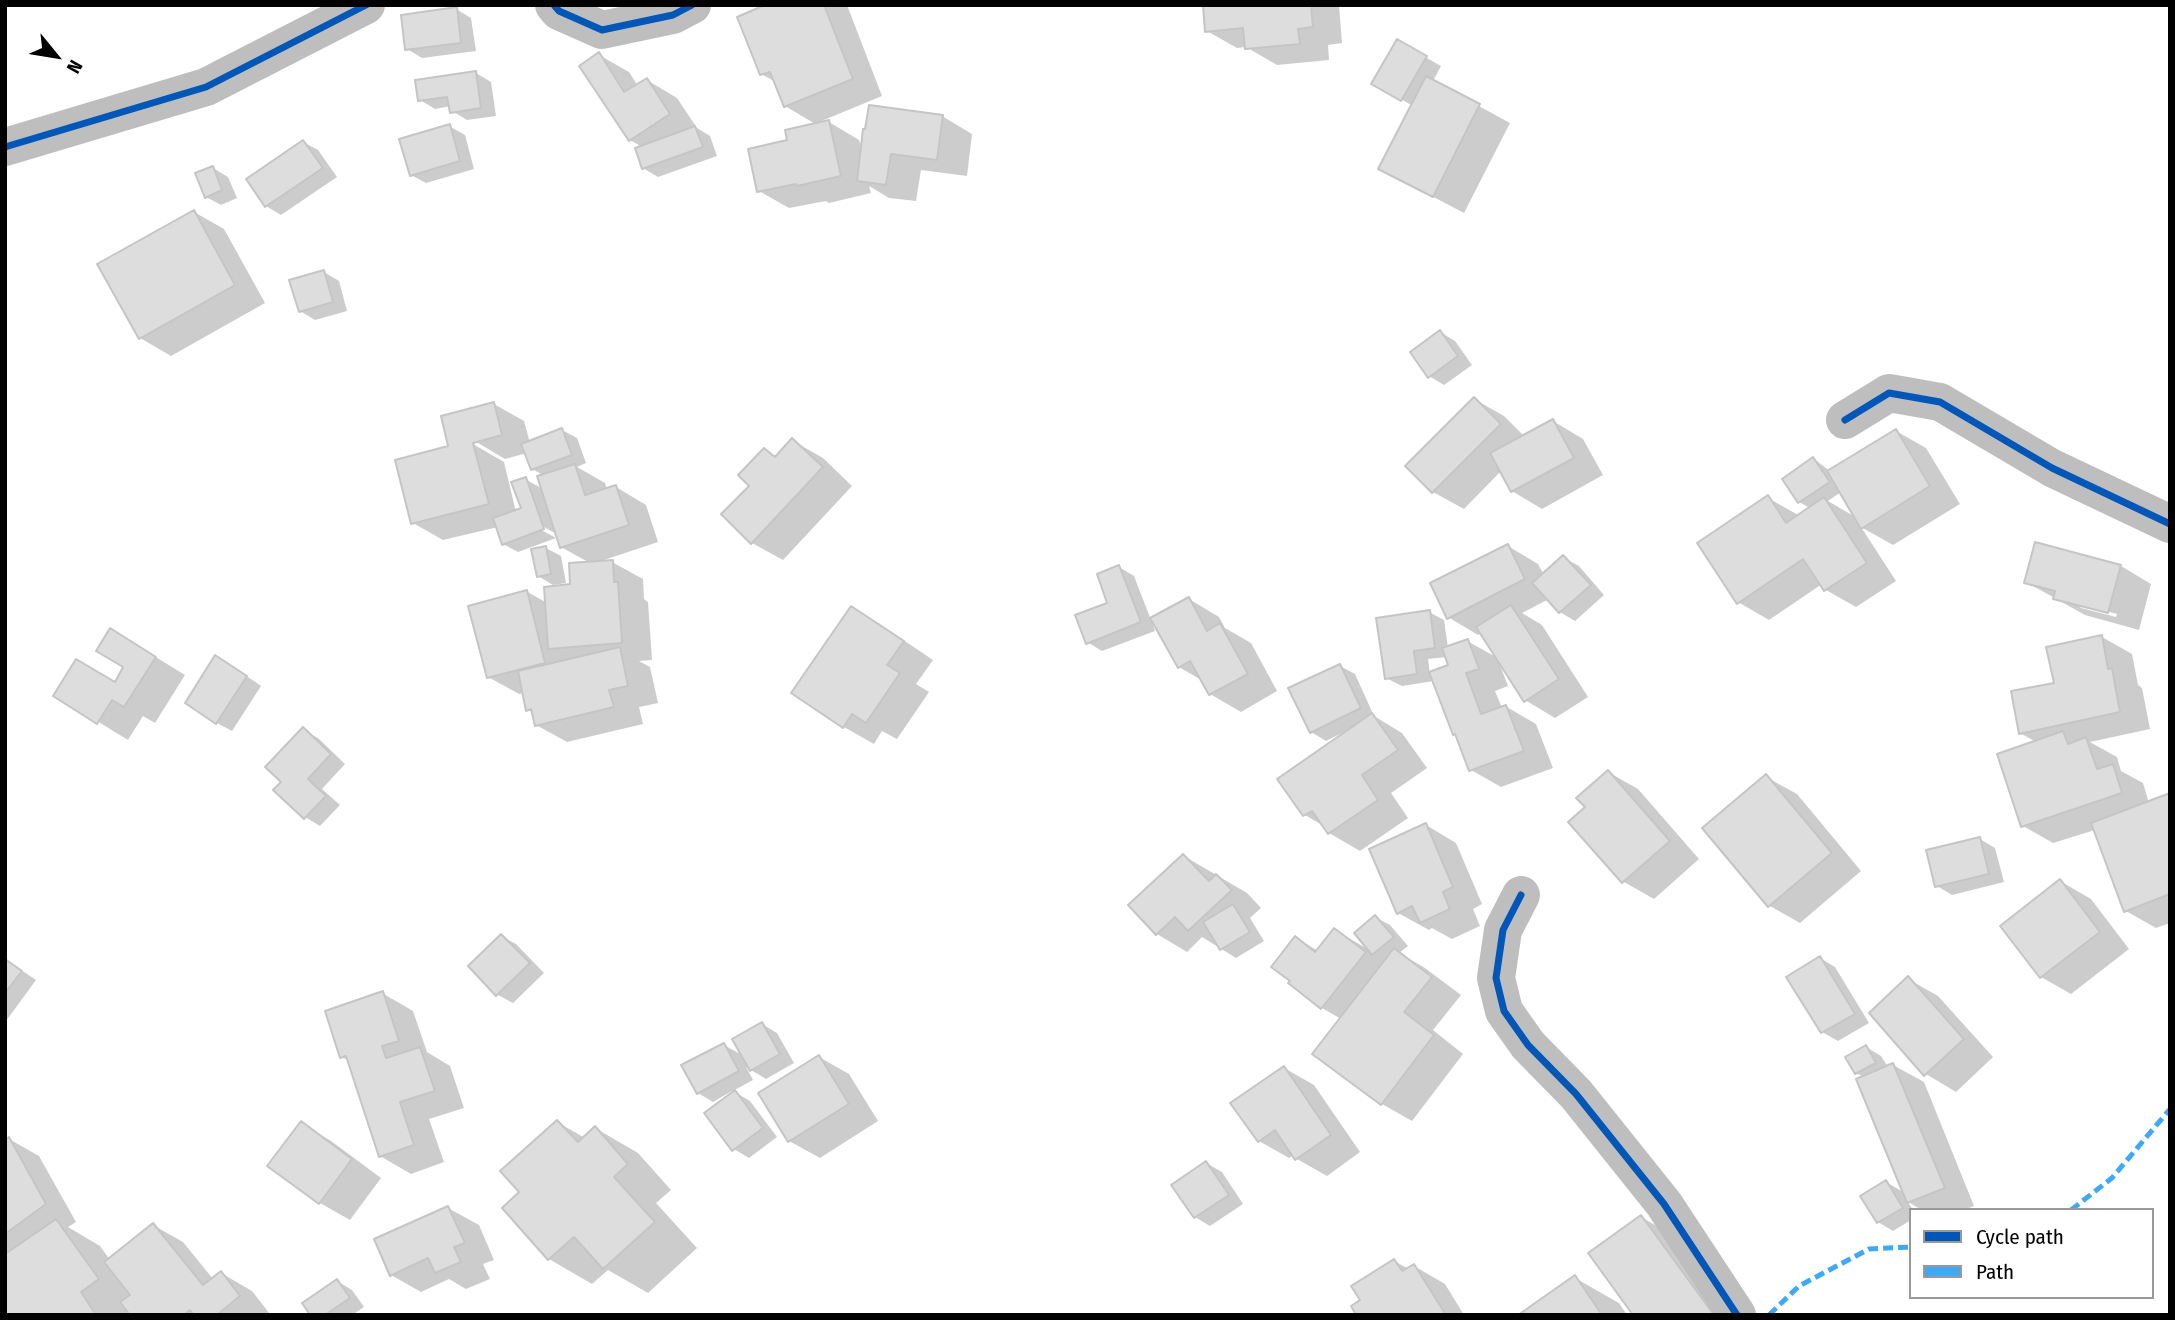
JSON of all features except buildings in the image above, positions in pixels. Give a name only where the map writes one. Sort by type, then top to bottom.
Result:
[{"type":"street","points":[[5,147],[206,88],[366,5]]},
{"type":"street","points":[[554,5],[559,11],[602,30],[673,15],[692,5]]},
{"type":"street","points":[[1845,420],[1889,393],[1940,402],[2052,468],[2170,524]]},
{"type":"street","points":[[1521,895],[1503,930],[1497,966],[1496,978],[1504,1011],[1528,1045],[1576,1094],[1664,1204],[1737,1315]]},
{"type":"marked path","points":[[2074,1208],[2112,1178],[2170,1109]]},
{"type":"marked path","points":[[1769,1315],[1799,1286],[1869,1249],[1909,1247]]},
{"type":"cycle path","points":[[5,147],[206,87],[366,5]]},
{"type":"cycle path","points":[[554,5],[559,11],[602,30],[673,15],[692,5]]},
{"type":"cycle path","points":[[1845,420],[1889,393],[1940,402],[2052,468],[2170,524]]},
{"type":"cycle path","points":[[1521,895],[1503,930],[1496,978],[1504,1011],[1528,1045],[1576,1094],[1664,1204],[1737,1315]]}]
